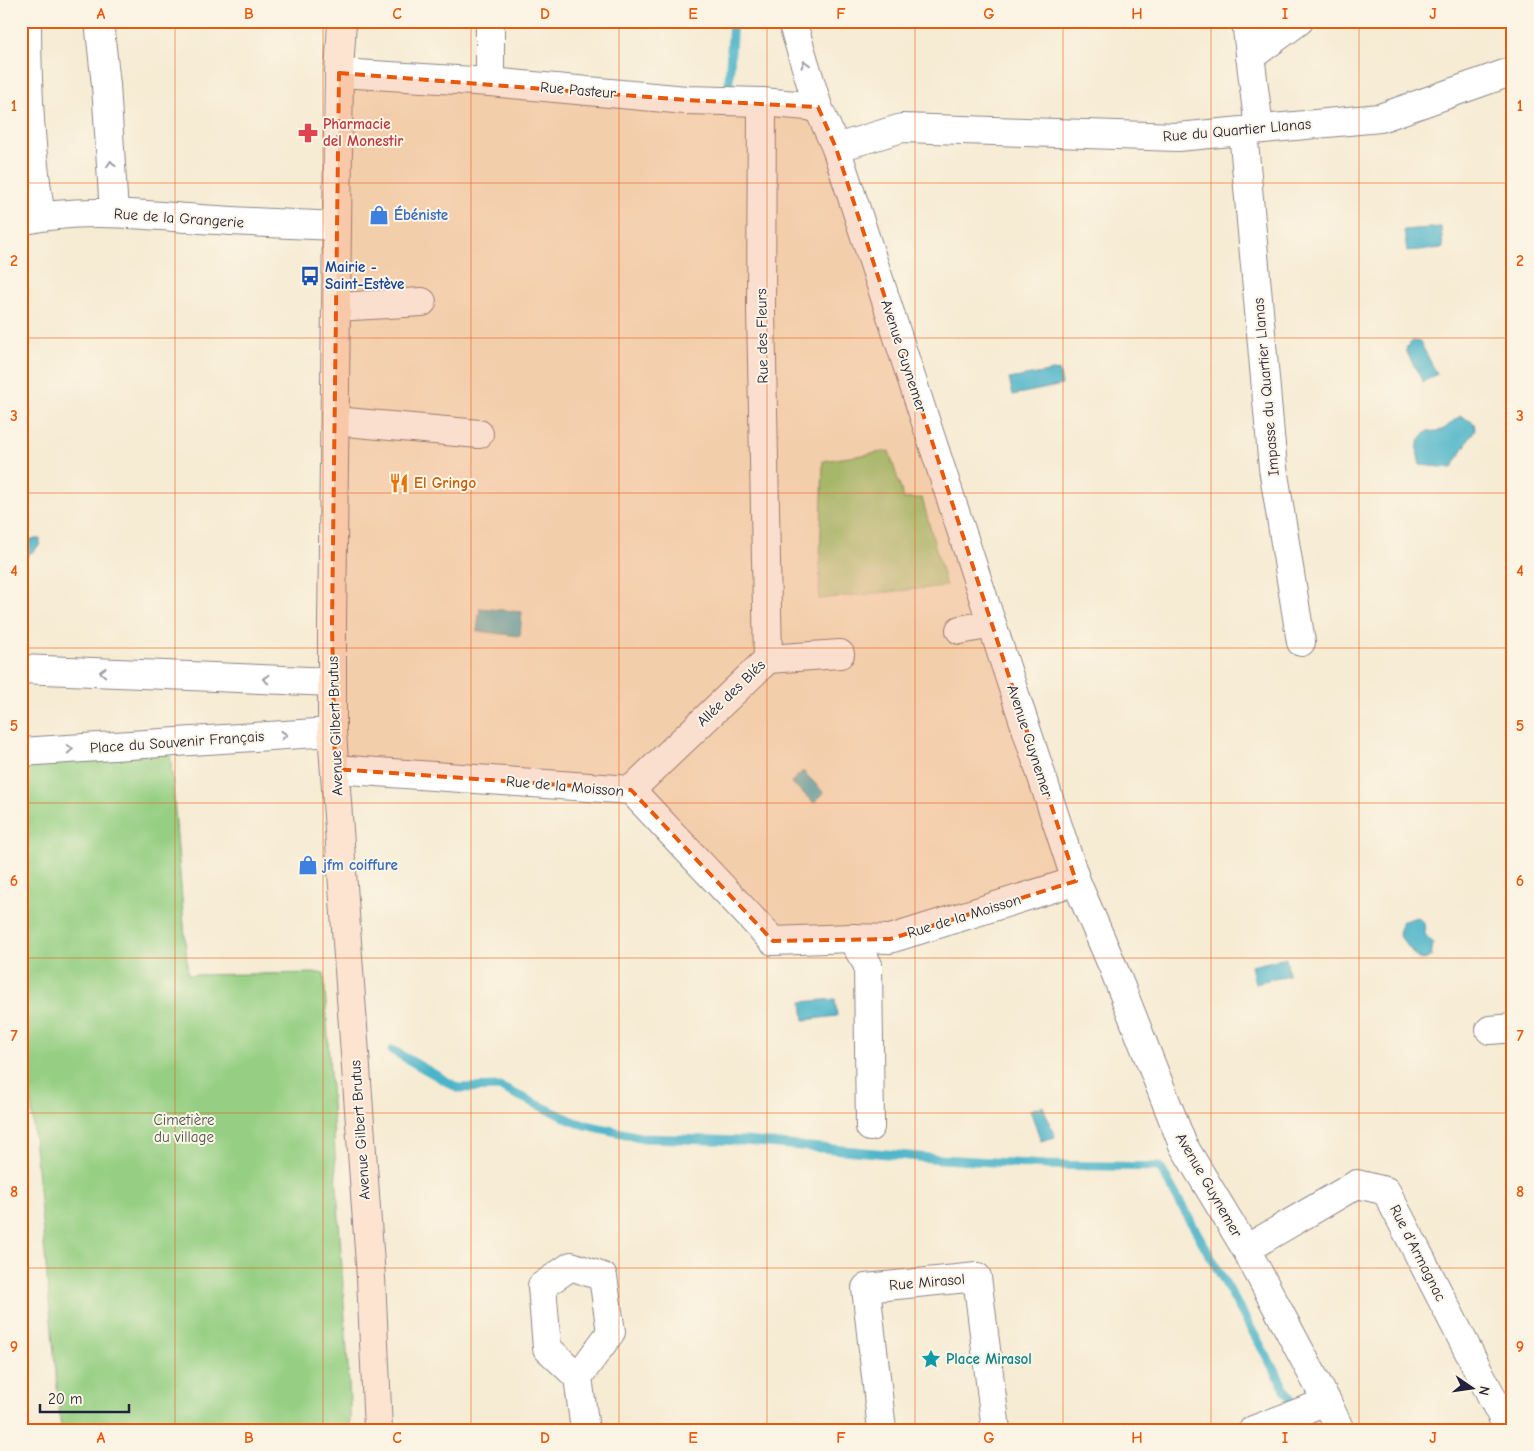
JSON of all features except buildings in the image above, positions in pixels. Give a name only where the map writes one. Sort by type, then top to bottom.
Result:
[{"type":"main road","name":"Avenue Gilbert Brutus","points":[[342,21],[339,73],[332,732],[370,1268],[378,1430]]},
{"type":"street","points":[[27,21],[27,77],[36,188],[31,218]]},
{"type":"street","points":[[99,21],[106,85],[114,213]]},
{"type":"street","points":[[490,21],[490,82]]},
{"type":"street","name":"Avenue Guynemer","points":[[792,21],[818,106],[836,148],[1076,881],[1113,967],[1183,1145],[1246,1250],[1308,1409],[1340,1430]]},
{"type":"street","name":"Impasse du Quartier Llanas","points":[[1246,21],[1250,57],[1251,130],[1272,468],[1301,642]]},
{"type":"street","points":[[1250,57],[1299,21]]},
{"type":"street","name":"Rue du Quartier Llanas","points":[[836,148],[902,128],[1178,137],[1380,118],[1513,71]]},
{"type":"street","name":"Rue Pasteur","points":[[339,73],[490,82],[686,100],[818,106]]},
{"type":"street","name":"Rue des Fleurs","points":[[762,102],[762,311],[766,570]]},
{"type":"street","name":"Rue de la Grangerie","points":[[31,218],[114,213],[238,222],[337,226]]},
{"type":"street","points":[[336,308],[422,302]]},
{"type":"street","points":[[335,421],[479,434]]},
{"type":"street","name":"Allée des Blés","points":[[630,790],[768,659],[766,570]]},
{"type":"street","points":[[960,630],[992,624]]},
{"type":"street","points":[[768,659],[840,654]]},
{"type":"street","points":[[21,669],[332,682]]},
{"type":"street","name":"Place du Souvenir Français","points":[[21,752],[332,732]]},
{"type":"street","name":"Rue de la Moisson","points":[[335,769],[630,790],[773,942],[890,938],[1076,881]]},
{"type":"street","points":[[851,938],[868,965],[870,1127]]},
{"type":"street","name":"Rue d'Armagnac","points":[[1246,1250],[1357,1184],[1386,1191],[1509,1430]]},
{"type":"street","name":"Rue Mirasol","points":[[882,1430],[866,1288],[978,1277],[996,1430]]},
{"type":"street","points":[[578,1378],[585,1430]]},
{"type":"street","points":[[1253,1430],[1308,1409]]},
{"type":"highlighted area","points":[[339,73],[686,100],[818,107],[836,148],[1076,881],[890,939],[773,941],[631,790],[335,769],[332,624]]},
{"type":"green space","points":[[889,451],[904,499],[922,498],[946,586],[819,599],[823,461]]},
{"type":"green space","name":"Cimetière du village","points":[[170,749],[188,975],[324,973],[350,1401],[350,1430],[61,1430],[21,993],[21,759]]},
{"type":"water","points":[[1441,227],[1443,248],[1407,251],[1404,230]]},
{"type":"water","points":[[1413,341],[1420,342],[1437,374],[1423,382],[1406,351],[1407,346]]},
{"type":"water","points":[[1059,370],[1062,385],[1013,395],[1009,379]]},
{"type":"water","points":[[1461,416],[1474,423],[1475,429],[1452,468],[1420,465],[1417,450],[1421,438],[1428,431],[1444,429]]},
{"type":"water","points":[[21,539],[40,539],[40,545],[21,562]]},
{"type":"water","points":[[480,608],[522,612],[520,636],[477,631]]},
{"type":"water","points":[[803,771],[824,793],[814,803],[791,782]]},
{"type":"water","points":[[1417,917],[1424,923],[1425,934],[1433,944],[1431,956],[1424,960],[1417,958],[1399,935],[1401,922]]},
{"type":"water","points":[[1286,958],[1289,975],[1255,983],[1251,966]]},
{"type":"water","points":[[835,999],[837,1016],[804,1020],[802,1002]]},
{"type":"water","points":[[1043,1106],[1055,1137],[1041,1141],[1030,1110]]},
{"type":"waterway","points":[[728,95],[733,21]]},
{"type":"waterway","points":[[392,1050],[458,1088],[500,1087],[577,1123],[644,1138],[745,1141],[941,1159],[1046,1165],[1160,1167],[1308,1430]]},
{"type":"place","name":"Pharmacie del Monestir","points":[[308,133]]},
{"type":"place","name":"Ébéniste","points":[[379,215]]},
{"type":"place","name":"Mairie - Saint-Estève","points":[[310,276]]},
{"type":"place","name":"El Gringo","points":[[399,483]]},
{"type":"place","name":"jfm coiffure","points":[[308,865]]},
{"type":"place","name":"Place Mirasol","points":[[931,1359]]}]
